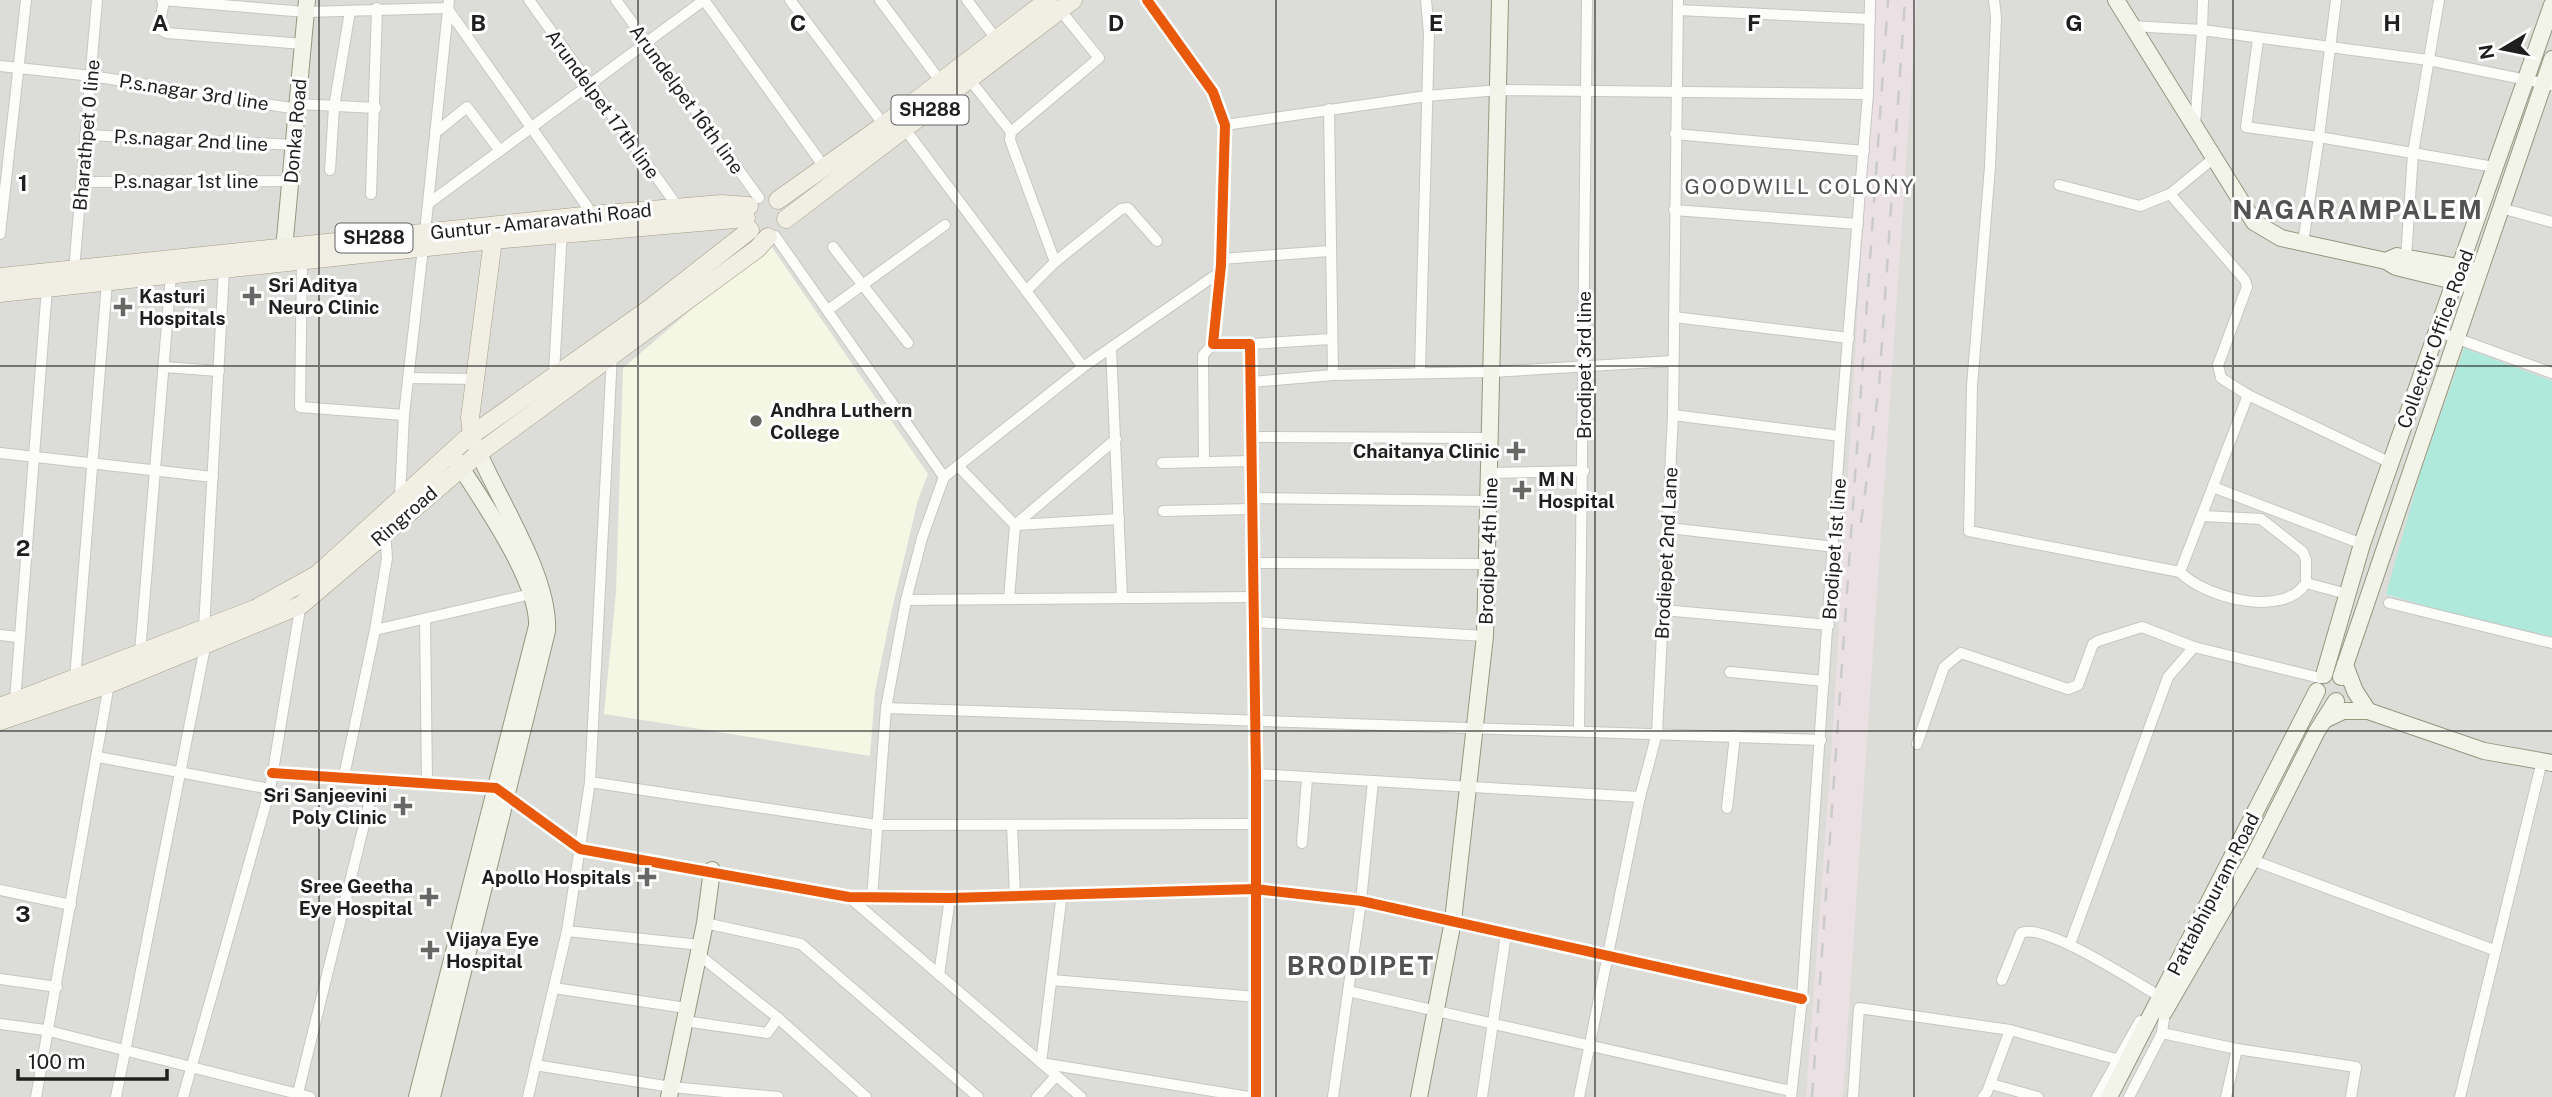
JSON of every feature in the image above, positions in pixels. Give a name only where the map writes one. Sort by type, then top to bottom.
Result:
[{"type":"main road","name":"SH288","points":[[1002,46],[970,80],[786,219],[771,236],[751,213],[778,201],[941,82],[1002,46],[1060,3]]},
{"type":"main road","points":[[778,201],[786,219]]},
{"type":"main road","name":"Guntur - Amaravathi Road","points":[[0,293],[224,270],[284,255],[302,260],[424,240],[493,240],[561,226],[593,215],[721,204],[751,213]]},
{"type":"main road","name":"Guntur - Amaravathi Road","points":[[0,277],[284,255],[561,226],[751,213]]},
{"type":"main road","name":"Ringroad","points":[[0,721],[109,684],[205,647],[299,597],[385,532],[455,460],[472,435],[554,373],[649,309],[751,213]]},
{"type":"main road","name":"Ringroad","points":[[7,704],[204,628],[299,597],[318,573],[400,497],[455,460],[479,453],[771,236]]},
{"type":"main road","points":[[472,435],[470,418],[493,240]]},
{"type":"street","points":[[0,234],[26,0]]},
{"type":"street","name":"Bharathpet 0 line","points":[[74,270],[97,0]]},
{"type":"street","points":[[303,44],[167,33],[159,29],[163,0],[307,6],[350,11],[448,4]]},
{"type":"street","name":"Arundelpet 17th line","points":[[528,0],[678,207]]},
{"type":"street","name":"Arundelpet 16th line","points":[[616,0],[751,213]]},
{"type":"street","points":[[429,203],[704,0],[825,168]]},
{"type":"street","points":[[790,0],[884,125]]},
{"type":"street","points":[[880,0],[941,82]]},
{"type":"street","points":[[967,0],[1002,46]]},
{"type":"street","points":[[1147,0],[1213,92],[1225,125],[1220,272],[1213,344],[1203,355],[1204,462]]},
{"type":"street","points":[[1420,371],[1429,33],[1426,0]]},
{"type":"street","name":"Brodipet 4th line","points":[[1419,1097],[1453,922],[1485,636],[1489,564],[1500,0]]},
{"type":"street","name":"Brodipet 3rd line","points":[[1579,730],[1584,471],[1587,0]]},
{"type":"street","name":"Brodipet 1st line","points":[[1791,1094],[1801,999],[1835,547],[1840,436],[1864,151],[1870,0]]},
{"type":"street","points":[[1994,0],[1996,17],[1990,167],[1972,374],[1969,531],[2180,572],[2198,588],[2253,601],[2288,597],[2306,583]]},
{"type":"street","points":[[2116,0],[2254,222],[2281,238],[2386,261],[2396,267],[2459,274]]},
{"type":"street","points":[[2195,128],[2203,0]]},
{"type":"street","points":[[2303,243],[2336,0]]},
{"type":"street","points":[[2406,258],[2413,153],[2439,0]]},
{"type":"street","points":[[2544,0],[2552,4]]},
{"type":"street","points":[[1055,262],[1010,140],[1011,132],[1099,58],[1060,3]]},
{"type":"street","points":[[448,4],[593,215]]},
{"type":"street","points":[[400,497],[404,415],[429,203],[448,4]]},
{"type":"street","name":"Collector Office Road","points":[[2320,681],[2362,544],[2439,332],[2524,78],[2552,4]]},
{"type":"street","points":[[1678,5],[1870,19]]},
{"type":"street","name":"Brodiepet 2nd Lane","points":[[1580,1097],[1640,797],[1657,733],[1673,415],[1678,5]]},
{"type":"street","name":"Donka Road","points":[[284,255],[307,6]]},
{"type":"street","points":[[371,194],[376,108],[377,8]]},
{"type":"street","points":[[330,170],[334,107],[350,11]]},
{"type":"street","points":[[2131,26],[2202,30],[2258,40],[2428,60],[2548,83]]},
{"type":"street","points":[[2258,40],[2246,127],[2319,136],[2494,167]]},
{"type":"street","name":"Collector Office Road","points":[[2343,671],[2455,338],[2548,83],[2552,59]]},
{"type":"street","name":"P.s.nagar 3rd line","points":[[0,66],[92,76],[297,106],[376,108]]},
{"type":"street","points":[[970,80],[1011,132]]},
{"type":"street","points":[[1225,125],[1427,96],[1499,90],[1868,94]]},
{"type":"street","points":[[435,133],[467,107],[500,150]]},
{"type":"street","points":[[1329,109],[1329,251],[1333,375]]},
{"type":"street","points":[[905,129],[1083,367]]},
{"type":"street","points":[[1675,134],[1864,151]]},
{"type":"street","name":"P.s.nagar 2nd line","points":[[86,135],[295,145]]},
{"type":"street","points":[[2059,186],[2140,206],[2170,194],[2214,158]]},
{"type":"street","name":"P.s.nagar 1st line","points":[[81,182],[291,181]]},
{"type":"street","points":[[2170,194],[2245,280],[2245,295],[2217,371],[2221,378],[2248,395],[2390,463]]},
{"type":"street","points":[[1026,291],[1055,262],[1121,209],[1128,208],[1157,241]]},
{"type":"street","points":[[2501,208],[2552,222]]},
{"type":"street","points":[[1674,210],[1858,224]]},
{"type":"street","points":[[828,310],[945,225]]},
{"type":"street","points":[[554,373],[561,226]]},
{"type":"street","points":[[771,236],[828,310],[944,477]]},
{"type":"street","points":[[833,247],[908,343]]},
{"type":"street","points":[[1221,259],[1329,251]]},
{"type":"street","points":[[2386,261],[2397,256],[2476,279]]},
{"type":"street","points":[[302,260],[300,407],[404,415]]},
{"type":"street","points":[[204,628],[224,270]]},
{"type":"street","points":[[872,899],[886,708],[906,600],[922,538],[944,477],[1083,367],[1220,272]]},
{"type":"street","points":[[140,653],[171,275]]},
{"type":"street","points":[[75,679],[90,463],[107,282]]},
{"type":"street","points":[[7,704],[18,637],[36,458],[47,288]]},
{"type":"street","points":[[1674,317],[1850,338]]},
{"type":"street","points":[[2439,332],[2552,373]]},
{"type":"street","points":[[1213,344],[1331,339]]},
{"type":"street","points":[[1250,344],[1256,774],[1256,1097]]},
{"type":"street","points":[[1111,348],[1122,597]]},
{"type":"street","points":[[528,1097],[567,931],[590,782],[612,355]]},
{"type":"street","points":[[1251,382],[1333,375],[1420,371],[1492,372],[1674,361]]},
{"type":"street","points":[[164,367],[219,371]]},
{"type":"street","points":[[408,378],[476,379]]},
{"type":"street","points":[[2180,572],[2248,395]]},
{"type":"street","points":[[1673,415],[1840,436]]},
{"type":"street","points":[[417,1097],[500,790],[547,631],[548,617],[541,586],[472,435]]},
{"type":"street","points":[[1252,437],[1491,438]]},
{"type":"street","points":[[1009,599],[1015,525],[1116,439]]},
{"type":"street","points":[[0,453],[213,477]]},
{"type":"street","points":[[432,1097],[537,626],[531,594],[487,509],[455,460]]},
{"type":"street","points":[[1162,463],[1253,461]]},
{"type":"street","points":[[958,466],[1015,525],[1119,519]]},
{"type":"street","points":[[1490,472],[1584,471]]},
{"type":"street","points":[[2213,487],[2362,544]]},
{"type":"street","points":[[1163,511],[1252,503],[1490,501]]},
{"type":"street","points":[[2203,516],[2261,519],[2303,552],[2306,560],[2306,583]]},
{"type":"street","points":[[1669,528],[1835,547]]},
{"type":"street","points":[[344,776],[375,630],[387,558],[385,532]]},
{"type":"street","points":[[1253,563],[1489,564]]},
{"type":"street","points":[[2306,583],[2347,594]]},
{"type":"street","points":[[375,630],[531,594]]},
{"type":"street","points":[[183,1097],[270,789],[299,597]]},
{"type":"street","points":[[906,600],[1254,597]]},
{"type":"street","points":[[2389,603],[2552,643]]},
{"type":"street","points":[[1663,610],[1829,625]]},
{"type":"street","points":[[425,619],[426,782]]},
{"type":"street","points":[[1254,622],[1485,636]]},
{"type":"street","points":[[1917,744],[1944,667],[1961,653],[2068,689],[2078,685],[2093,644],[2149,627],[2194,646],[2320,681],[2333,673],[2343,671],[2368,711]]},
{"type":"street","points":[[0,635],[18,637]]},
{"type":"street","points":[[2070,944],[2168,677],[2194,646]]},
{"type":"street","points":[[116,1097],[183,772],[205,647]]},
{"type":"street","name":"Pattabhipuram Road","points":[[2109,1097],[2160,1005],[2252,860],[2324,720],[2345,691],[2343,671]]},
{"type":"street","points":[[1730,672],[1825,681]]},
{"type":"street","points":[[2320,681],[2326,701],[2336,701]]},
{"type":"street","name":"Pattabhipuram Road","points":[[2117,1097],[2320,681]]},
{"type":"street","points":[[36,1097],[109,684]]},
{"type":"street","points":[[886,708],[1821,740]]},
{"type":"street","points":[[2324,720],[2343,710],[2368,711],[2484,751],[2547,762],[2494,950],[2460,1097]]},
{"type":"street","points":[[1727,808],[1735,736]]},
{"type":"street","points":[[98,757],[270,789]]},
{"type":"street","points":[[272,773],[426,782],[500,790],[580,849],[712,870],[849,897],[950,898],[1255,890],[1361,901],[1801,999]]},
{"type":"street","points":[[1256,774],[1640,797]]},
{"type":"street","points":[[1302,843],[1307,779]]},
{"type":"street","points":[[297,1095],[375,780]]},
{"type":"street","points":[[1333,1097],[1361,901],[1373,780]]},
{"type":"street","points":[[590,782],[877,825],[1254,824]]},
{"type":"street","points":[[2249,823],[2266,834]]},
{"type":"street","points":[[1012,824],[1015,895]]},
{"type":"street","points":[[2252,860],[2494,950]]},
{"type":"street","points":[[670,1092],[705,923],[712,870]]},
{"type":"street","points":[[0,890],[71,905]]},
{"type":"street","points":[[1041,1063],[1062,893]]},
{"type":"street","points":[[849,897],[1081,1097]]},
{"type":"street","points":[[939,975],[950,898]]},
{"type":"street","points":[[705,923],[801,944],[978,1097]]},
{"type":"street","points":[[567,931],[699,949],[778,1018],[858,1095]]},
{"type":"street","points":[[2002,980],[2021,933],[2032,931],[2070,944],[2160,1005]]},
{"type":"street","points":[[1482,1097],[1506,934]]},
{"type":"street","points":[[0,979],[57,987]]},
{"type":"street","points":[[1052,980],[1257,997]]},
{"type":"street","points":[[554,988],[767,1033],[778,1018]]},
{"type":"street","points":[[1348,991],[1491,1022],[1791,1094]]},
{"type":"street","points":[[2129,1097],[2162,1032],[2160,1005]]},
{"type":"street","points":[[2096,1097],[2145,1014],[2160,1005]]},
{"type":"street","points":[[1853,1097],[1859,1008],[2010,1030],[2116,1059]]},
{"type":"street","points":[[0,1024],[46,1030],[191,1069],[310,1097]]},
{"type":"street","points":[[1983,1097],[1991,1084],[2010,1030]]},
{"type":"street","points":[[2162,1032],[2236,1049],[2356,1067],[2351,1097]]},
{"type":"street","points":[[2226,1097],[2236,1049]]},
{"type":"street","points":[[1041,1063],[1249,1097]]},
{"type":"street","points":[[535,1065],[670,1092],[778,1097]]},
{"type":"street","points":[[1037,1097],[1056,1076]]},
{"type":"street","points":[[1991,1084],[2038,1097]]},
{"type":"shaded area","points":[[0,0],[2552,0],[2552,1097],[0,1097]]},
{"type":"shaded area","points":[[1876,0],[1917,0],[1843,1097],[1806,1097],[1832,743]]},
{"type":"shaded area","points":[[769,243],[928,474],[918,500],[875,691],[870,756],[604,714],[616,592],[623,368]]},
{"type":"shaded area","points":[[2464,348],[2552,381],[2552,636],[2487,624],[2386,594],[2421,471]]},
{"type":"railway","points":[[1812,1097],[1888,0]]},
{"type":"railway","points":[[1861,523],[1879,386],[1905,0]]},
{"type":"cycle path","points":[[1147,0],[1213,92],[1225,125],[1221,265],[1213,344],[1250,344],[1256,774],[1256,1097]]},
{"type":"cycle path","points":[[272,773],[496,788],[580,849],[849,897],[950,898],[1255,889],[1361,901],[1802,999]]},
{"type":"place","name":"Sri Aditya Neuro Clinic","points":[[252,296]]},
{"type":"place","name":"Kasturi Hospitals","points":[[123,307]]},
{"type":"place","name":"Andhra Luthern College","points":[[756,421]]},
{"type":"place","name":"Chaitanya Clinic","points":[[1516,451]]},
{"type":"place","name":"M N Hospital","points":[[1522,490]]},
{"type":"place","name":"Sri Sanjeevini Poly Clinic","points":[[403,806]]},
{"type":"place","name":"Apollo Hospitals","points":[[647,877]]},
{"type":"place","name":"Sree Geetha Eye Hospital","points":[[429,897]]},
{"type":"place","name":"Vijaya Eye Hospital","points":[[430,950]]},
{"type":"district","name":"GOODWILL COLONY","points":[[1800,187]]},
{"type":"district","name":"NAGARAMPALEM","points":[[2358,210]]},
{"type":"district","name":"BRODIPET","points":[[1361,966]]}]
